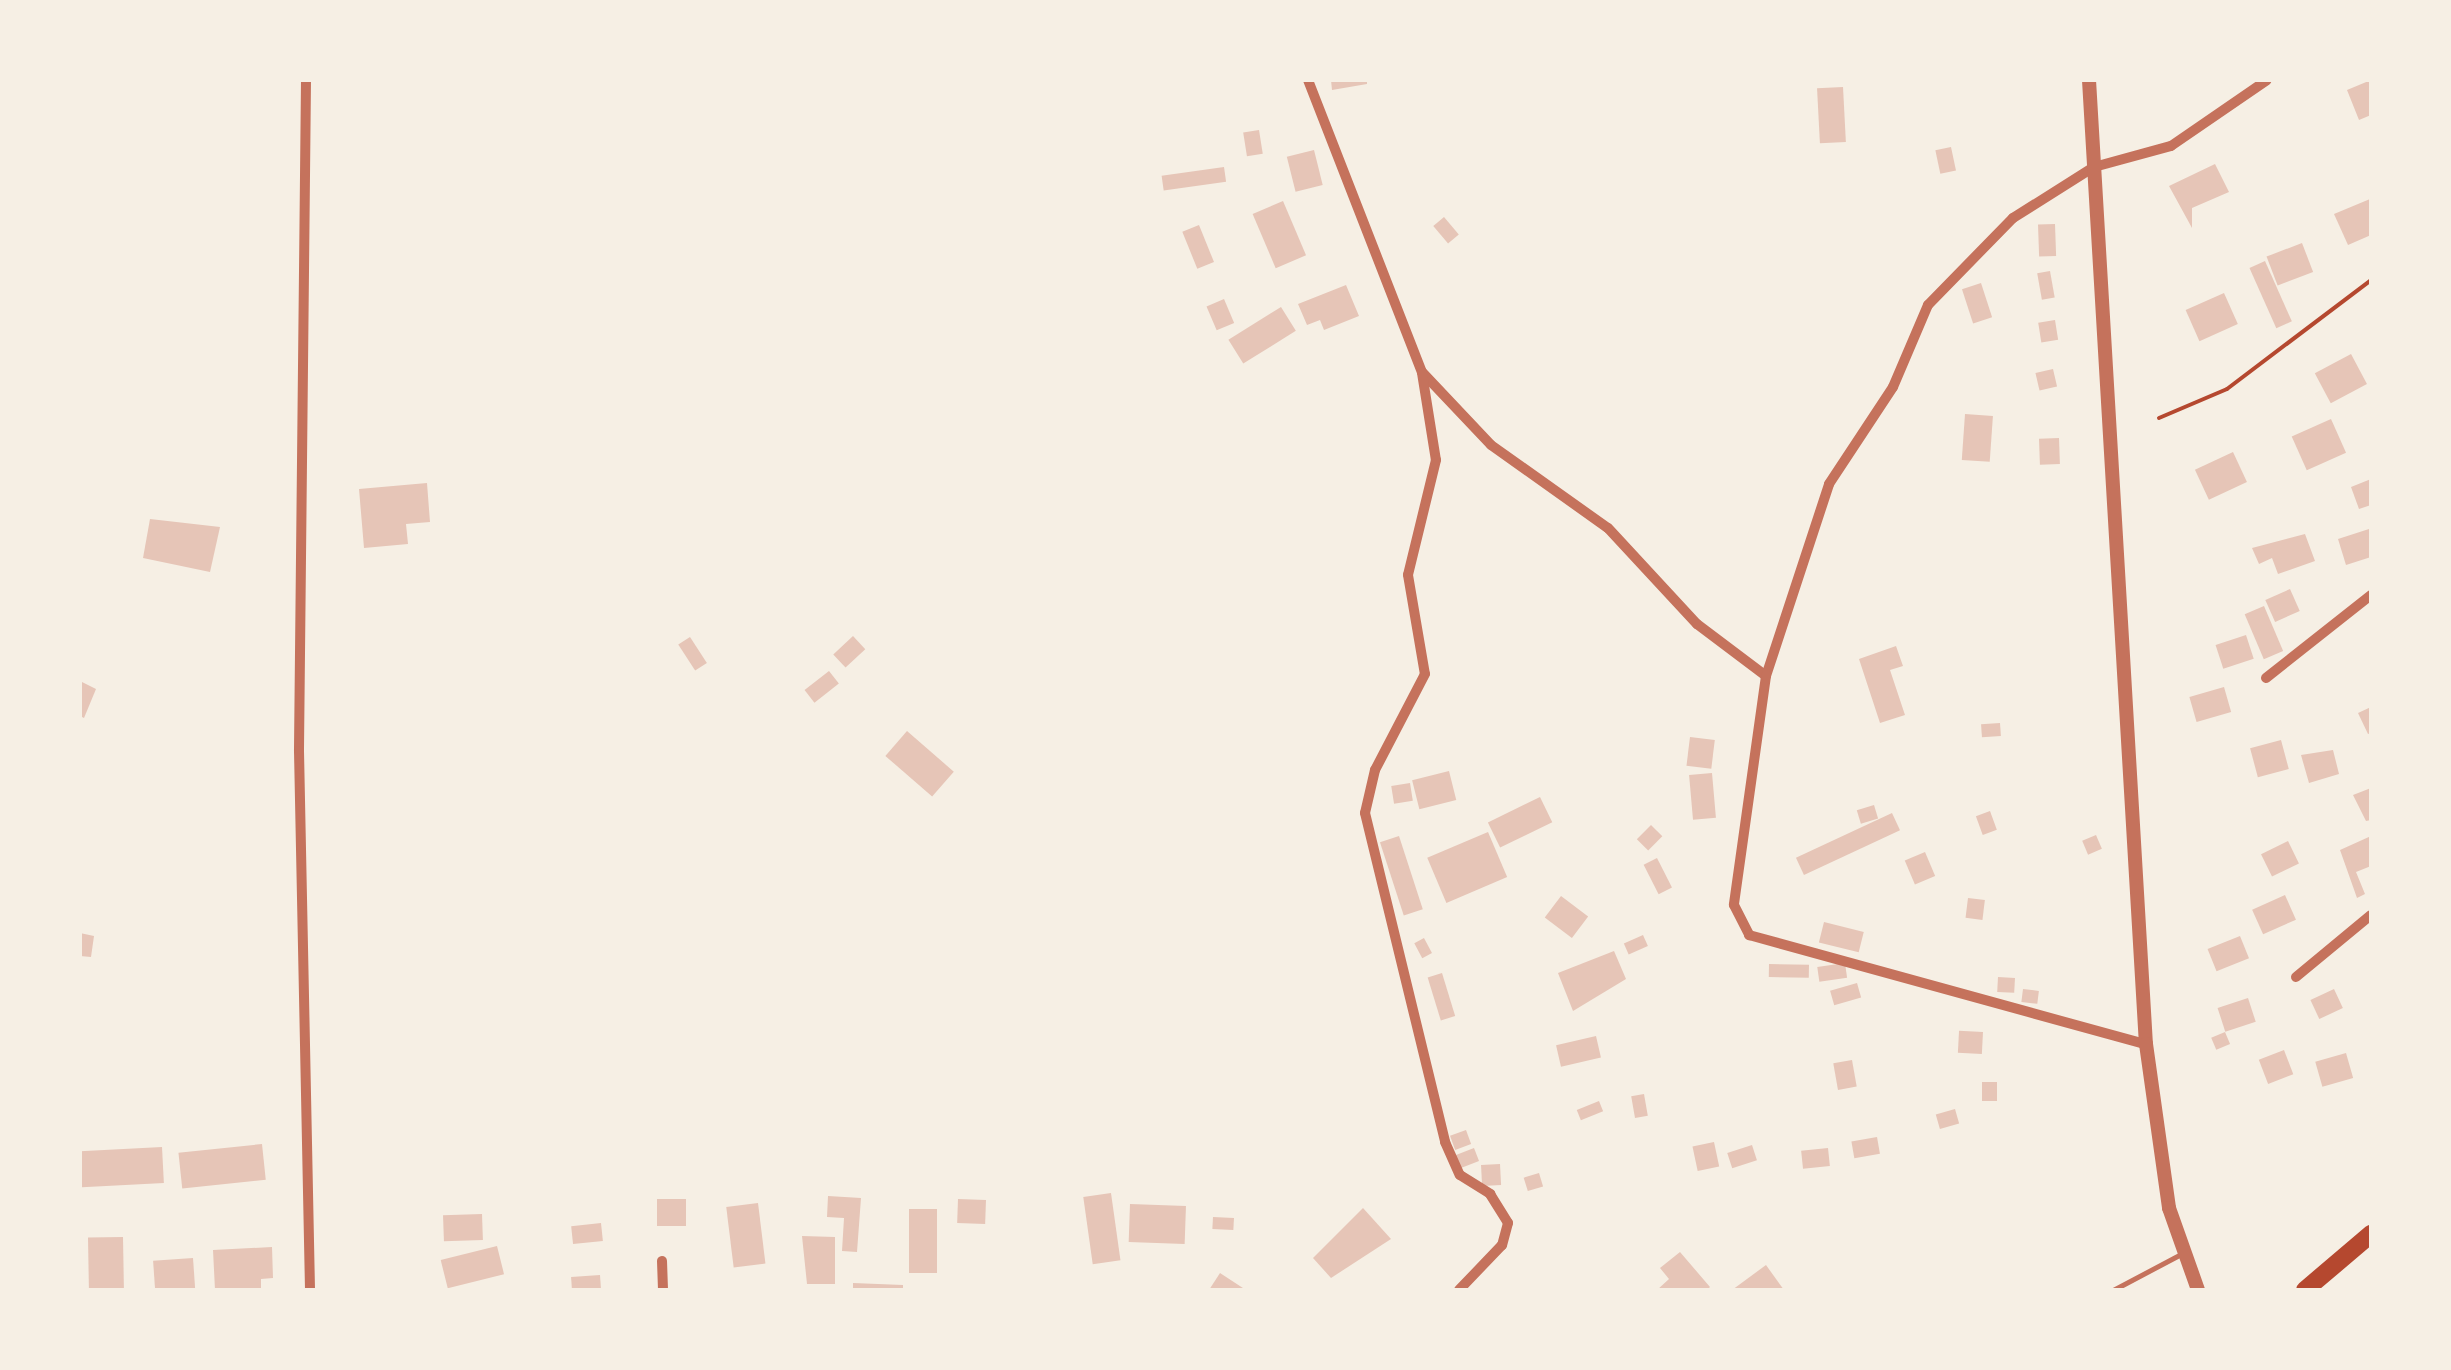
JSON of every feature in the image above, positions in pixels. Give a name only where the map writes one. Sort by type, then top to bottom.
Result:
[{"type":"main road","points":[[2305,1290],[2371,1234]]},
{"type":"street","points":[[306,80],[299,752],[310,1290]]},
{"type":"street","points":[[1308,80],[1422,372],[1436,460],[1408,582],[1426,674],[1375,770],[1366,813],[1446,1142],[1460,1175],[1490,1194],[1508,1223],[1502,1244],[1459,1290]]},
{"type":"street","points":[[2090,80],[2146,1044],[2182,1254],[2198,1290]]},
{"type":"street","points":[[2146,1044],[1749,935],[1734,906],[1766,676],[1829,484],[1893,387],[1928,305],[2012,218],[2094,167],[2171,146],[2268,80]]},
{"type":"street","points":[[1422,372],[1491,445],[1608,528],[1697,624],[1766,676]]},
{"type":"street","points":[[2266,678],[2371,595]]},
{"type":"street","points":[[2296,978],[2371,915]]},
{"type":"street","points":[[662,1262],[663,1290]]},
{"type":"lane","points":[[2113,1290],[2182,1254]]},
{"type":"path","points":[[2159,418],[2228,389],[2371,280]]},
{"type":"building","points":[[1331,80],[1367,80],[1367,84],[1332,90]]},
{"type":"building","points":[[2371,80],[2371,115],[2359,120],[2347,90]]},
{"type":"building","points":[[1843,87],[1846,142],[1820,143],[1817,88]]},
{"type":"building","points":[[1259,130],[1263,154],[1247,156],[1243,133]]},
{"type":"building","points":[[1951,147],[1956,170],[1940,174],[1935,150]]},
{"type":"building","points":[[1314,150],[1323,185],[1296,192],[1287,157]]},
{"type":"building","points":[[2215,164],[2229,192],[2192,208],[2192,228],[2169,186]]},
{"type":"building","points":[[1224,167],[1226,182],[1164,191],[1162,176]]},
{"type":"building","points":[[2370,199],[2371,235],[2348,245],[2334,214]]},
{"type":"building","points":[[1283,201],[1306,255],[1276,268],[1253,214]]},
{"type":"building","points":[[1444,217],[1459,235],[1448,244],[1433,226]]},
{"type":"building","points":[[2055,224],[2056,256],[2039,257],[2038,225]]},
{"type":"building","points":[[1199,225],[1214,262],[1197,269],[1182,232]]},
{"type":"building","points":[[2302,243],[2313,272],[2278,286],[2267,257]]},
{"type":"building","points":[[2265,261],[2292,321],[2276,328],[2249,268]]},
{"type":"building","points":[[2050,271],[2055,298],[2042,300],[2037,273]]},
{"type":"building","points":[[1981,283],[1992,317],[1973,323],[1962,289]]},
{"type":"building","points":[[1346,285],[1359,316],[1324,330],[1320,320],[1307,325],[1298,304]]},
{"type":"building","points":[[2224,293],[2238,324],[2199,341],[2186,310]]},
{"type":"building","points":[[1224,299],[1234,323],[1217,330],[1207,306]]},
{"type":"building","points":[[1281,307],[1296,331],[1243,364],[1228,340]]},
{"type":"building","points":[[2055,320],[2058,340],[2041,342],[2038,323]]},
{"type":"building","points":[[2351,354],[2367,384],[2331,403],[2315,373]]},
{"type":"building","points":[[2053,369],[2057,387],[2040,391],[2035,373]]},
{"type":"building","points":[[1965,414],[1993,416],[1990,462],[1962,460]]},
{"type":"building","points":[[2331,419],[2346,453],[2307,470],[2292,436]]},
{"type":"building","points":[[2059,438],[2060,464],[2040,465],[2039,439]]},
{"type":"building","points":[[2233,452],[2247,482],[2209,500],[2195,470]]},
{"type":"building","points":[[2371,479],[2371,505],[2359,509],[2351,487]]},
{"type":"building","points":[[427,483],[430,522],[406,524],[408,544],[364,548],[359,489]]},
{"type":"building","points":[[150,519],[220,527],[210,572],[143,558]]},
{"type":"building","points":[[2369,529],[2371,557],[2346,565],[2338,539]]},
{"type":"building","points":[[2305,534],[2315,561],[2278,574],[2272,558],[2259,564],[2252,548]]},
{"type":"building","points":[[2290,589],[2300,611],[2275,622],[2265,600]]},
{"type":"building","points":[[2264,606],[2283,651],[2264,659],[2245,614]]},
{"type":"building","points":[[2246,635],[2254,659],[2223,669],[2216,645]]},
{"type":"building","points":[[853,636],[865,649],[846,668],[833,654]]},
{"type":"building","points":[[690,637],[707,663],[695,671],[678,645]]},
{"type":"building","points":[[1896,646],[1903,666],[1890,670],[1905,715],[1880,723],[1859,659]]},
{"type":"building","points":[[829,671],[839,684],[814,703],[805,690]]},
{"type":"building","points":[[80,681],[96,689],[84,718],[80,716]]},
{"type":"building","points":[[2224,687],[2231,712],[2197,722],[2189,697]]},
{"type":"building","points":[[2371,707],[2371,733],[2368,734],[2358,713]]},
{"type":"building","points":[[2000,723],[2001,736],[1982,737],[1981,724]]},
{"type":"building","points":[[907,731],[954,772],[932,797],[885,756]]},
{"type":"building","points":[[1690,737],[1715,740],[1711,769],[1686,766]]},
{"type":"building","points":[[2281,740],[2289,769],[2258,777],[2250,748]]},
{"type":"building","points":[[2333,750],[2339,774],[2309,783],[2301,755]]},
{"type":"building","points":[[1449,771],[1456,800],[1419,809],[1412,780]]},
{"type":"building","points":[[1712,773],[1716,818],[1693,820],[1689,775]]},
{"type":"building","points":[[1410,783],[1413,801],[1394,804],[1391,786]]},
{"type":"building","points":[[2371,788],[2371,820],[2366,821],[2353,795]]},
{"type":"building","points":[[1540,797],[1552,822],[1500,848],[1488,822]]},
{"type":"building","points":[[1874,805],[1878,818],[1861,824],[1857,810]]},
{"type":"building","points":[[1990,811],[1997,830],[1983,835],[1976,816]]},
{"type":"building","points":[[1892,813],[1900,830],[1804,875],[1796,858]]},
{"type":"building","points":[[1651,825],[1662,836],[1648,850],[1637,839]]},
{"type":"building","points":[[1488,832],[1507,877],[1446,903],[1427,858]]},
{"type":"building","points":[[2096,835],[2102,849],[2088,855],[2082,841]]},
{"type":"building","points":[[1399,836],[1423,909],[1404,915],[1380,842]]},
{"type":"building","points":[[2371,836],[2371,866],[2356,872],[2365,894],[2357,898],[2340,850]]},
{"type":"building","points":[[2288,841],[2299,863],[2272,877],[2261,854]]},
{"type":"building","points":[[1925,852],[1935,876],[1915,885],[1905,861]]},
{"type":"building","points":[[1657,858],[1672,887],[1659,894],[1644,865]]},
{"type":"building","points":[[2285,895],[2296,920],[2263,934],[2252,910]]},
{"type":"building","points":[[1561,896],[1588,916],[1572,938],[1545,918]]},
{"type":"building","points":[[1968,898],[1985,900],[1982,920],[1966,918]]},
{"type":"building","points":[[1824,922],[1864,932],[1859,952],[1819,942]]},
{"type":"building","points":[[80,933],[94,936],[91,957],[80,956]]},
{"type":"building","points":[[1643,935],[1648,946],[1629,955],[1624,944]]},
{"type":"building","points":[[2240,936],[2249,958],[2217,971],[2208,949]]},
{"type":"building","points":[[1424,938],[1432,953],[1422,958],[1414,943]]},
{"type":"building","points":[[1614,951],[1626,979],[1573,1011],[1558,973]]},
{"type":"building","points":[[1845,963],[1847,978],[1819,982],[1817,967]]},
{"type":"building","points":[[1769,964],[1809,965],[1809,978],[1769,977]]},
{"type":"building","points":[[1442,973],[1455,1016],[1441,1020],[1428,977]]},
{"type":"building","points":[[1998,977],[2015,978],[2014,993],[1997,992]]},
{"type":"building","points":[[1857,983],[1861,997],[1834,1005],[1830,991]]},
{"type":"building","points":[[2023,989],[2039,991],[2037,1004],[2021,1002]]},
{"type":"building","points":[[2334,989],[2343,1008],[2319,1019],[2310,1000]]},
{"type":"building","points":[[2248,998],[2256,1022],[2225,1032],[2218,1008]]},
{"type":"building","points":[[1959,1031],[1983,1032],[1982,1054],[1958,1053]]},
{"type":"building","points":[[2225,1032],[2230,1044],[2216,1050],[2211,1038]]},
{"type":"building","points":[[1596,1036],[1601,1057],[1561,1067],[1556,1045]]},
{"type":"building","points":[[2284,1050],[2293,1074],[2268,1084],[2259,1060]]},
{"type":"building","points":[[2346,1053],[2353,1078],[2322,1087],[2315,1062]]},
{"type":"building","points":[[1852,1060],[1857,1087],[1838,1090],[1833,1063]]},
{"type":"building","points":[[1982,1082],[1997,1082],[1997,1101],[1982,1101]]},
{"type":"building","points":[[1644,1094],[1648,1116],[1635,1118],[1631,1096]]},
{"type":"building","points":[[1599,1101],[1603,1111],[1581,1120],[1577,1110]]},
{"type":"building","points":[[1955,1109],[1959,1123],[1940,1129],[1936,1115]]},
{"type":"building","points":[[1466,1130],[1471,1144],[1455,1150],[1450,1136]]},
{"type":"building","points":[[1877,1137],[1880,1154],[1854,1158],[1851,1142]]},
{"type":"building","points":[[1714,1142],[1719,1166],[1698,1171],[1692,1147]]},
{"type":"building","points":[[262,1144],[266,1180],[182,1189],[178,1153]]},
{"type":"building","points":[[1752,1145],[1757,1160],[1732,1168],[1727,1153]]},
{"type":"building","points":[[162,1147],[164,1183],[82,1187],[80,1151]]},
{"type":"building","points":[[1474,1148],[1479,1161],[1460,1168],[1455,1155]]},
{"type":"building","points":[[1828,1148],[1830,1166],[1803,1169],[1801,1151]]},
{"type":"building","points":[[1500,1164],[1501,1185],[1482,1186],[1481,1165]]},
{"type":"building","points":[[1539,1173],[1543,1186],[1528,1191],[1524,1178]]},
{"type":"building","points":[[1111,1193],[1120,1260],[1093,1264],[1083,1197]]},
{"type":"building","points":[[828,1196],[861,1198],[857,1252],[842,1251],[844,1218],[827,1217]]},
{"type":"building","points":[[657,1199],[686,1199],[686,1226],[657,1226]]},
{"type":"building","points":[[958,1199],[986,1200],[985,1224],[957,1223]]},
{"type":"building","points":[[758,1203],[765,1264],[734,1267],[726,1207]]},
{"type":"building","points":[[1130,1204],[1186,1206],[1185,1244],[1129,1242]]},
{"type":"building","points":[[1363,1208],[1391,1239],[1331,1278],[1313,1258]]},
{"type":"building","points":[[909,1209],[937,1209],[937,1273],[909,1273]]},
{"type":"building","points":[[482,1214],[483,1240],[444,1241],[443,1215]]},
{"type":"building","points":[[1213,1217],[1234,1218],[1233,1230],[1212,1229]]},
{"type":"building","points":[[601,1223],[603,1241],[573,1244],[571,1226]]},
{"type":"building","points":[[802,1236],[835,1237],[835,1284],[807,1284]]},
{"type":"building","points":[[123,1237],[124,1290],[89,1290],[88,1238]]},
{"type":"building","points":[[497,1246],[504,1274],[448,1288],[441,1260]]},
{"type":"building","points":[[272,1247],[273,1278],[261,1279],[261,1290],[215,1290],[213,1250]]},
{"type":"building","points":[[1680,1252],[1710,1287],[1707,1290],[1657,1290],[1669,1279],[1660,1268]]},
{"type":"building","points":[[193,1258],[195,1290],[155,1290],[153,1261]]},
{"type":"building","points":[[1766,1265],[1784,1290],[1732,1290]]},
{"type":"building","points":[[1220,1273],[1246,1290],[1209,1290]]},
{"type":"building","points":[[600,1275],[601,1290],[572,1290],[571,1277]]},
{"type":"building","points":[[853,1283],[903,1285],[903,1290],[853,1290]]}]
